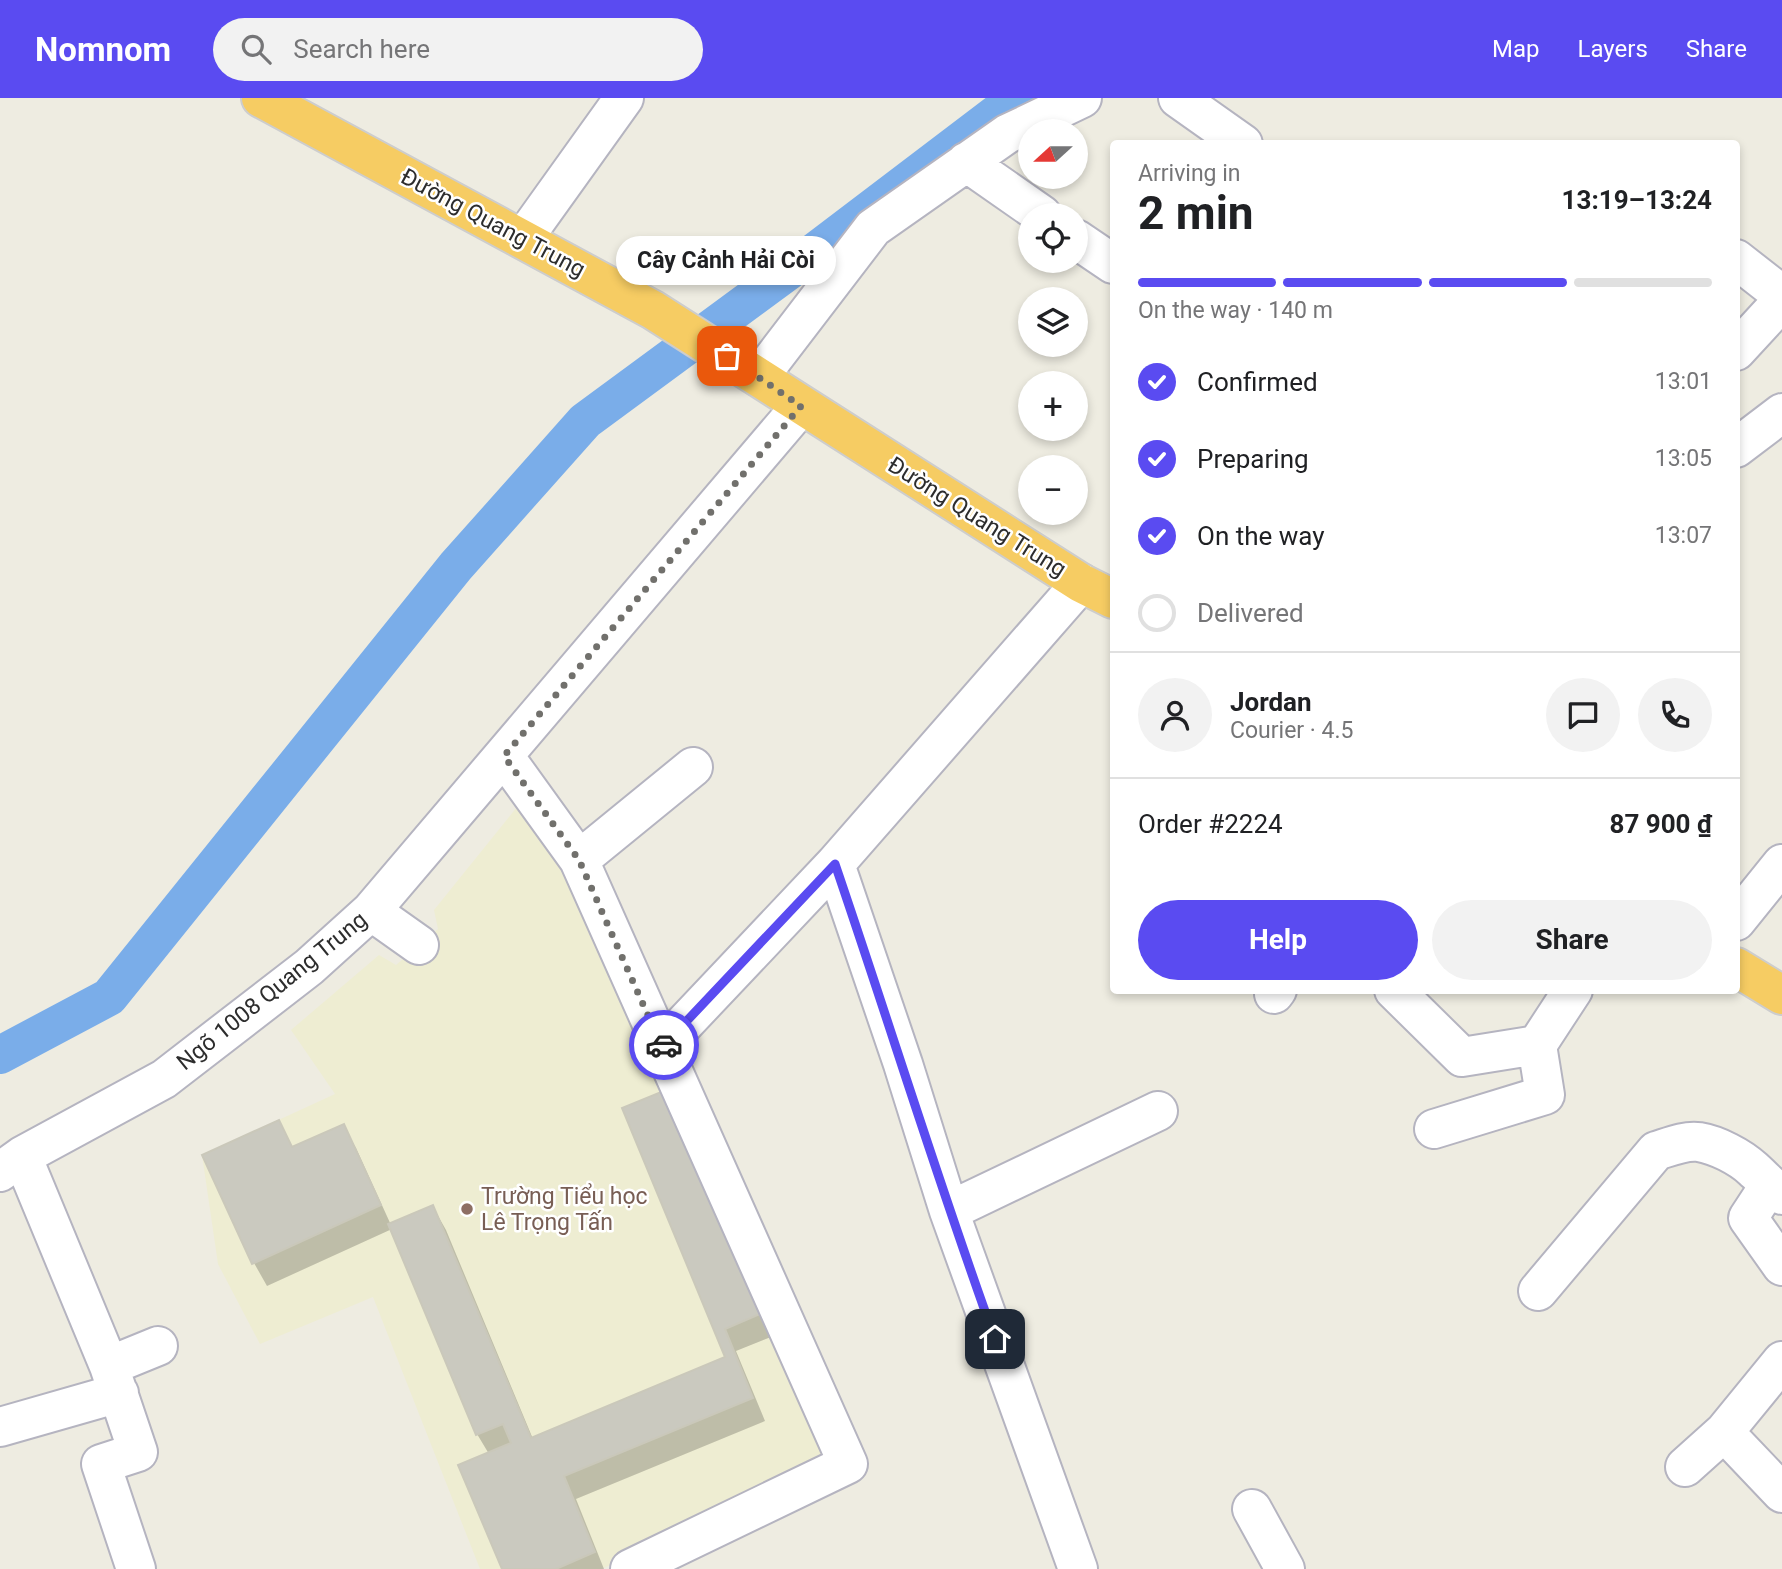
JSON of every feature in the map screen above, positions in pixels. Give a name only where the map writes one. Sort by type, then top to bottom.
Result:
[{"type":"highway","name":"Đường Quang Trung","points":[[261,98],[653,310],[1097,591]]},
{"type":"highway","points":[[1740,969],[1782,995]]},
{"type":"lane","points":[[523,239],[624,98]]},
{"type":"lane","points":[[759,377],[873,228],[1007,134],[1082,98]]},
{"type":"lane","points":[[1178,98],[1237,140]]},
{"type":"lane","points":[[966,162],[1025,203]]},
{"type":"lane","points":[[1088,247],[1110,262]]},
{"type":"lane","points":[[1740,262],[1782,295]]},
{"type":"lane","points":[[1740,347],[1782,301]]},
{"type":"lane","name":"Ngõ 1008 Quang Trung","points":[[11,1164],[164,1079],[309,967],[371,911],[801,406]]},
{"type":"lane","points":[[1740,445],[1782,413]]},
{"type":"lane","points":[[662,1047],[1097,591]]},
{"type":"lane","points":[[504,756],[579,860],[848,1464],[629,1569]]},
{"type":"lane","points":[[579,860],[693,767]]},
{"type":"lane","points":[[835,864],[903,1064],[949,1211],[1078,1569]]},
{"type":"lane","points":[[1740,916],[1782,864]]},
{"type":"lane","points":[[371,911],[419,945]]},
{"type":"lane","points":[[1398,994],[1462,1057],[1537,1045]]},
{"type":"lane","points":[[1434,1129],[1545,1095],[1537,1045],[1570,994]]},
{"type":"lane","points":[[949,1211],[1158,1111]]},
{"type":"lane","points":[[1538,1292],[1656,1151],[1676,1144],[1698,1142],[1724,1151],[1753,1168],[1776,1190],[1748,1218],[1782,1266]]},
{"type":"lane","points":[[11,1164],[114,1379],[138,1452],[102,1464],[136,1569]]},
{"type":"lane","points":[[0,1427],[114,1379],[158,1346]]},
{"type":"lane","points":[[1685,1467],[1724,1432],[1782,1361]]},
{"type":"lane","points":[[1724,1432],[1782,1493]]},
{"type":"lane","points":[[1252,1508],[1285,1569]]},
{"type":"shaded area","name":"Trường Tiểu học Lê Trọng Tấn","points":[[517,807],[568,860],[834,1455],[602,1569],[480,1569],[373,1297],[260,1344],[218,1264],[202,1155],[335,1094],[291,1030],[379,955],[396,965],[438,929],[434,910]]},
{"type":"building","points":[[666,1090],[760,1314],[725,1329],[753,1398],[564,1476],[595,1552],[556,1569],[502,1569],[458,1465],[511,1443],[503,1424],[476,1435],[388,1224],[433,1205],[531,1438],[725,1357],[622,1108]]},
{"type":"building","points":[[279,1120],[292,1147],[344,1124],[381,1205],[252,1264],[202,1155]]},
{"type":"waterway","points":[[0,1055],[109,997],[456,566],[585,421],[1017,98]]},
{"type":"way so far","points":[[664,1045],[662,1047],[579,860],[504,756],[801,406],[727,356]]},
{"type":"place","name":"Cây Cảnh Hải Còi","points":[[727,356]]},
{"type":"place","name":"Trường Tiểu học Lê Trọng Tấn","points":[[467,1209]]},
{"type":"route","points":[[664,1045],[835,864],[903,1064],[949,1211],[995,1339]]}]
